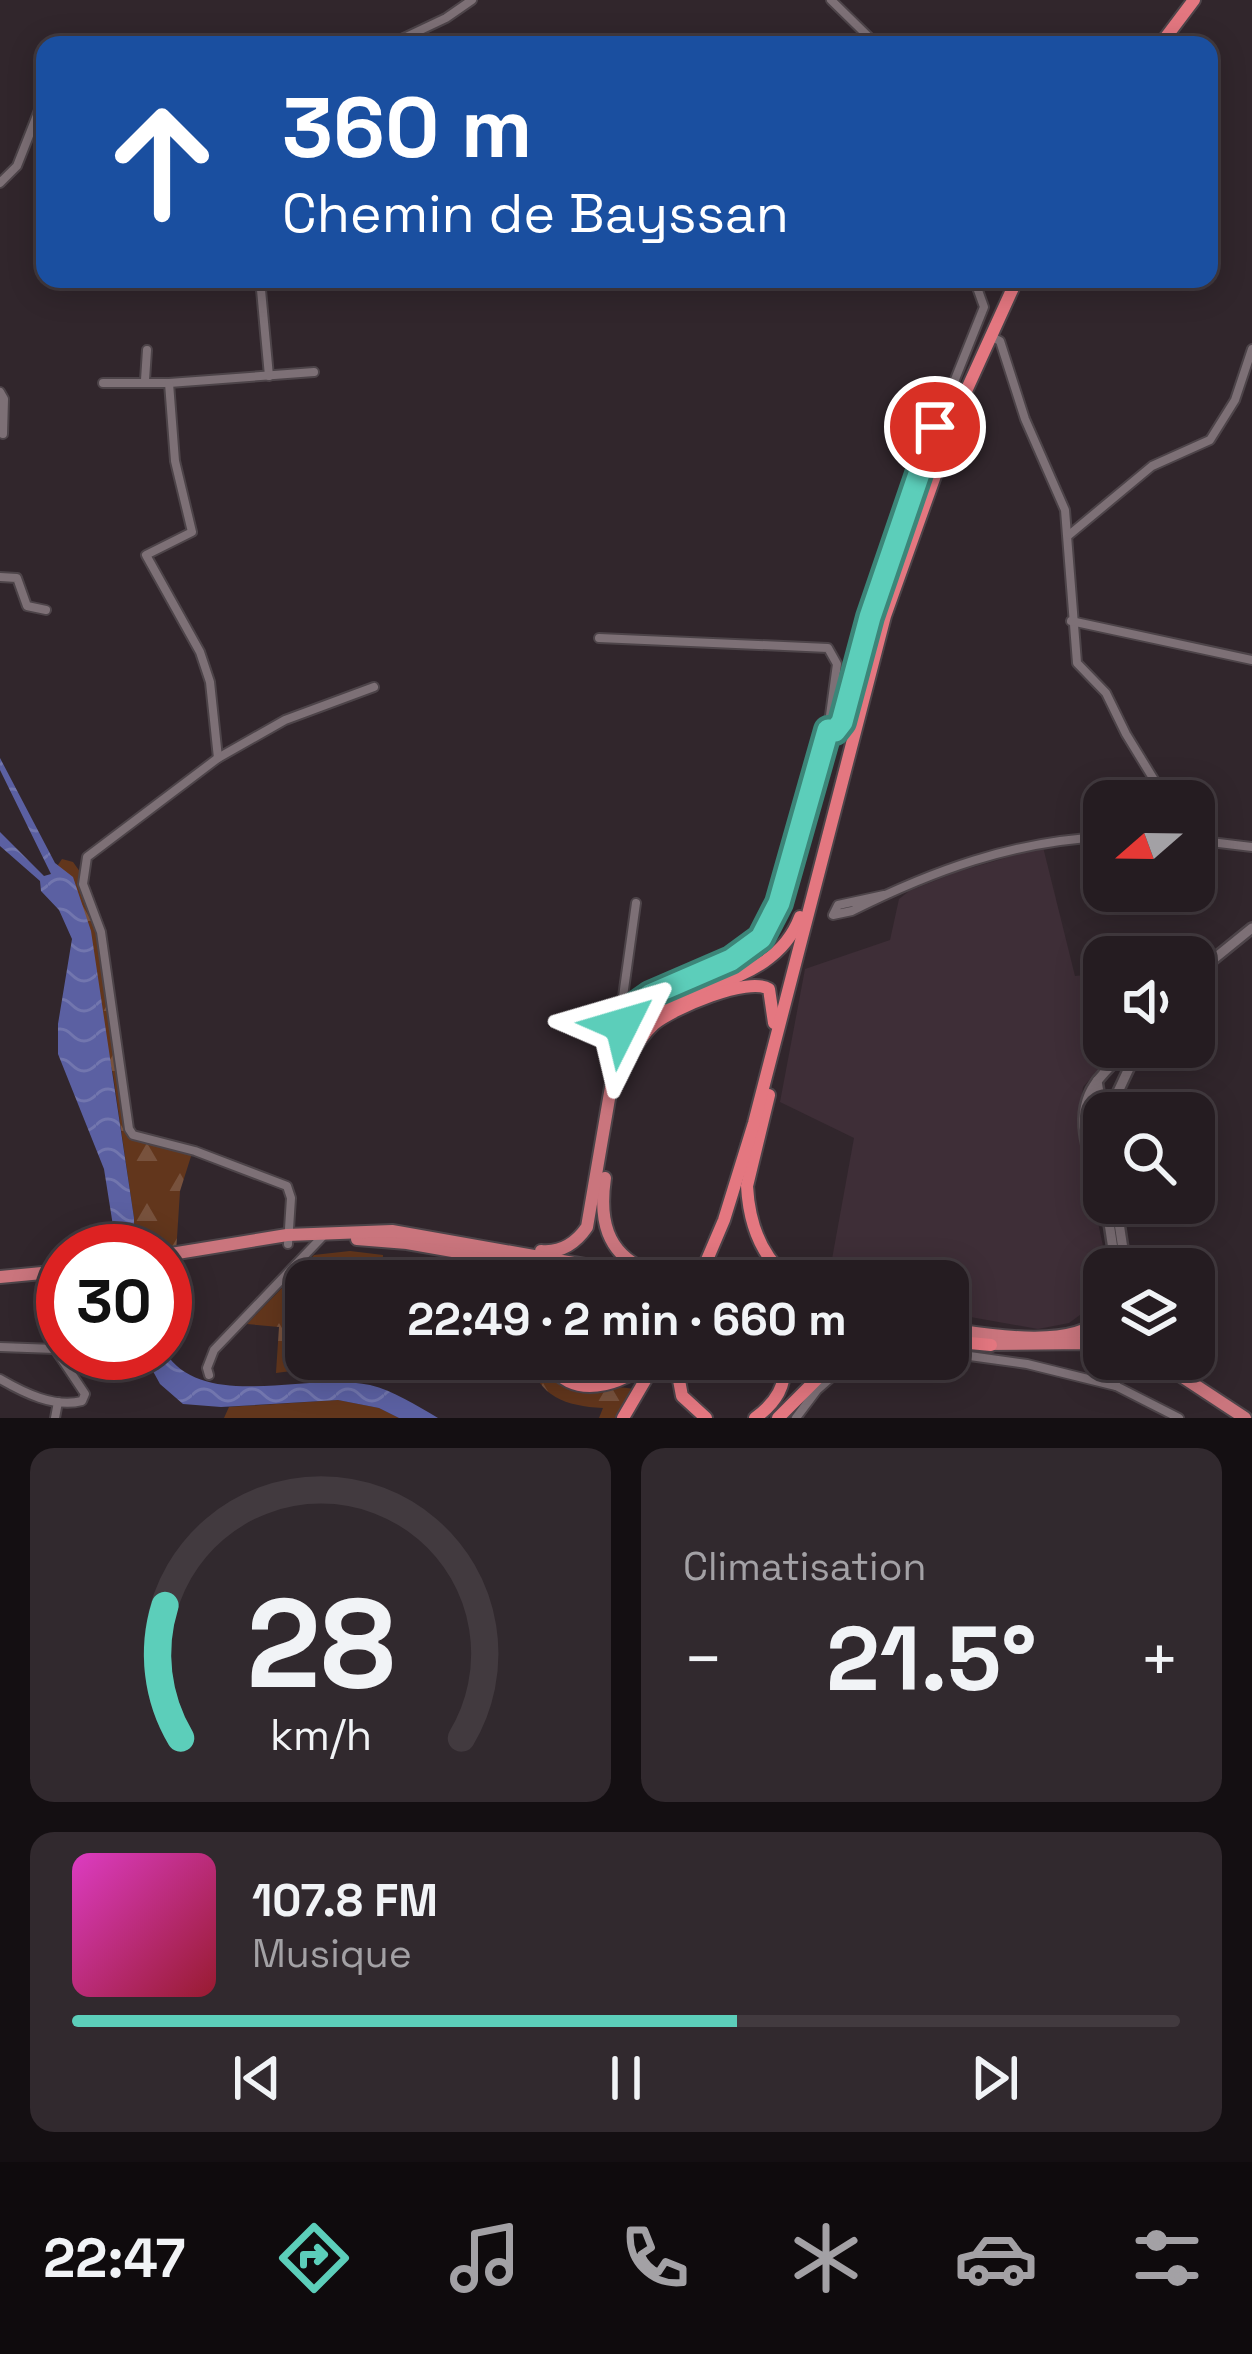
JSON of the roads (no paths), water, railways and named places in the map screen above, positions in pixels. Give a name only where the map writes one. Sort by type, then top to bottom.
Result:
[{"type":"highway","points":[[1167,36],[1194,0]]},
{"type":"highway","points":[[710,1260],[754,1123],[885,616],[962,400],[1013,288]]},
{"type":"highway","points":[[771,1260],[758,1240],[747,1186],[905,561]]},
{"type":"highway","points":[[626,1062],[639,1024],[658,1010],[770,959],[796,927],[830,824]]},
{"type":"highway","points":[[632,1041],[677,1010],[750,983],[770,989],[776,1016],[754,1123]]},
{"type":"highway","points":[[711,1260],[734,1207],[770,1086]]},
{"type":"highway","points":[[969,1342],[991,1345]]},
{"type":"highway","points":[[568,1380],[590,1387],[623,1380]]},
{"type":"highway","points":[[626,1418],[646,1380]]},
{"type":"highway","points":[[679,1380],[682,1396],[706,1418]]},
{"type":"highway","points":[[755,1418],[772,1406],[782,1380]]},
{"type":"highway","points":[[778,1418],[816,1380]]},
{"type":"main road","points":[[192,1254],[330,1232],[392,1232],[550,1252],[577,1241],[587,1227],[592,1205],[611,1087],[632,1041]]},
{"type":"main road","points":[[626,1062],[603,1190],[604,1225],[627,1260]]},
{"type":"main road","points":[[287,1239],[407,1243],[503,1260]]},
{"type":"main road","points":[[468,1243],[561,1260]]},
{"type":"main road","points":[[0,1280],[36,1277]]},
{"type":"main road","points":[[969,1331],[1031,1337],[1083,1331]]},
{"type":"main road","points":[[991,1345],[1083,1343]]},
{"type":"main road","points":[[1189,1380],[1249,1416]]},
{"type":"main road","points":[[1198,1380],[1249,1416]]},
{"type":"street","points":[[409,36],[446,19],[472,0]]},
{"type":"street","points":[[831,0],[868,36]]},
{"type":"street","points":[[0,183],[17,166],[36,118]]},
{"type":"street","points":[[261,288],[268,376]]},
{"type":"street","points":[[828,730],[835,731],[842,722],[870,617],[908,506],[985,307],[978,288]]},
{"type":"street","points":[[990,336],[1000,341],[1025,418],[1065,510],[1077,663],[1106,693],[1154,780]]},
{"type":"street","points":[[1069,535],[1152,466],[1210,440],[1234,400],[1252,349]]},
{"type":"street","points":[[145,380],[147,350]]},
{"type":"street","points":[[103,383],[314,372]]},
{"type":"street","points":[[170,383],[175,461],[192,532],[146,555],[205,667],[218,758]]},
{"type":"street","points":[[0,392],[3,434]]},
{"type":"street","points":[[0,577],[17,578],[27,606],[46,610]]},
{"type":"street","points":[[1071,621],[1252,660]]},
{"type":"street","points":[[599,638],[828,648],[837,664],[828,730],[779,903],[761,938],[731,960],[650,995],[633,1007],[622,1025]]},
{"type":"street","points":[[287,1239],[291,1198],[282,1182],[195,1150],[133,1135],[129,1129],[101,932],[83,884],[87,857],[218,758],[285,720],[374,687]]},
{"type":"street","points":[[884,895],[838,905],[833,916],[979,857],[1042,842],[1083,839]]},
{"type":"street","points":[[1215,843],[1252,847]]},
{"type":"street","points":[[632,1041],[622,1025],[636,903]]},
{"type":"street","points":[[1215,958],[1252,928]]},
{"type":"street","points":[[1091,1092],[1110,1068]]},
{"type":"street","points":[[1097,1082],[1099,1092]]},
{"type":"street","points":[[209,1375],[214,1350],[314,1241],[330,1232]]},
{"type":"street","points":[[0,1347],[47,1347],[62,1354],[86,1394],[74,1404],[58,1402],[25,1393],[0,1379]]},
{"type":"street","points":[[969,1356],[1115,1382],[1179,1418]]},
{"type":"street","points":[[796,1418],[829,1380]]},
{"type":"street","points":[[55,1418],[58,1402]]},
{"type":"water","points":[[0,758],[55,863],[73,877],[91,931],[134,1224],[113,1224],[104,1169],[58,1054],[58,1024],[72,939],[59,910],[41,891],[40,881],[0,846],[0,832],[44,876],[51,874],[0,770]]},
{"type":"water","points":[[192,1375],[230,1386],[370,1385],[438,1418],[399,1418],[379,1408],[338,1400],[221,1407],[183,1404],[158,1380],[192,1380]]}]
